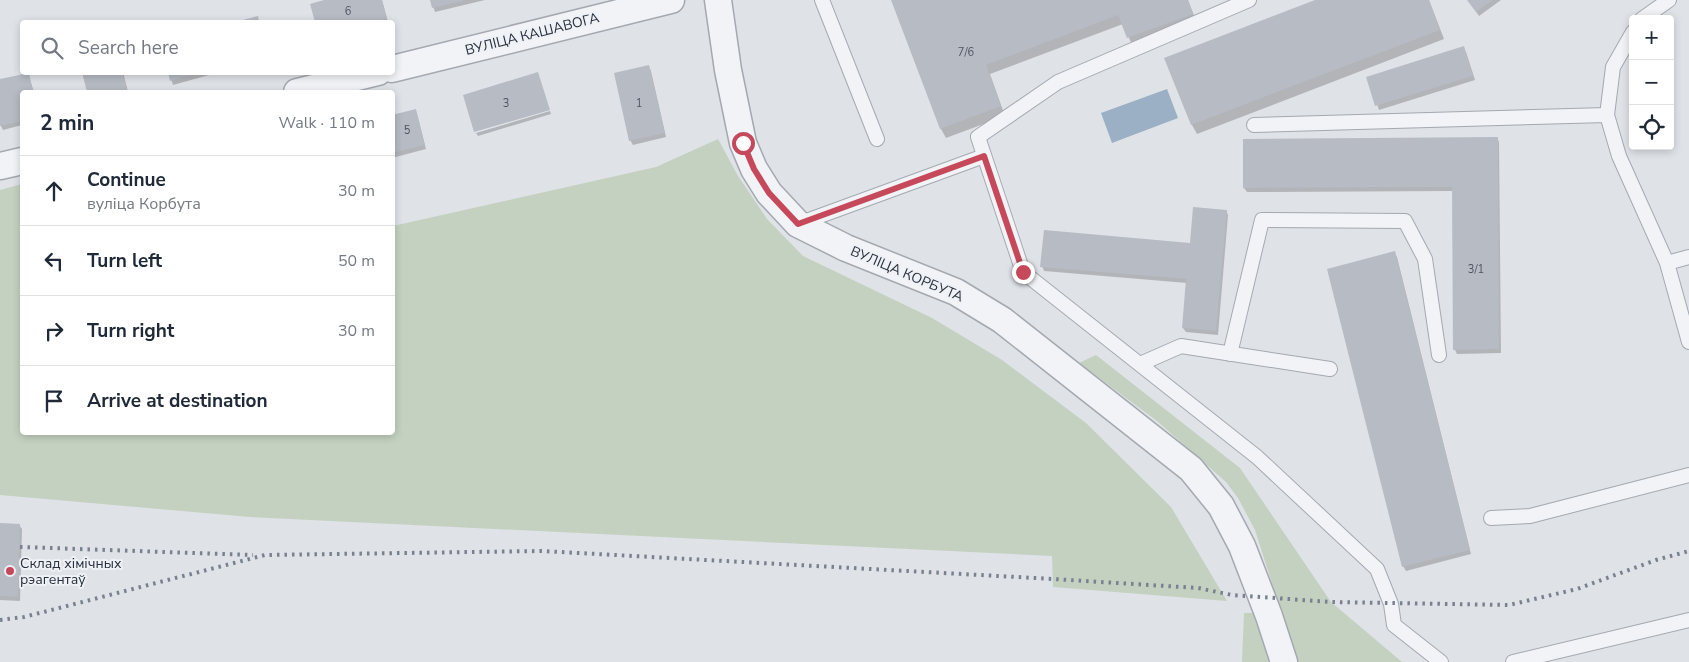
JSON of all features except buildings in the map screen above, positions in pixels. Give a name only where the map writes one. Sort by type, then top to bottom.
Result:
[{"type":"street","name":"ВУЛІЦА КАШАВОГА","points":[[395,68],[671,0]]},
{"type":"street","name":"ВУЛІЦА КОРБУТА","points":[[718,0],[728,70],[743,143],[754,169],[769,193],[798,224],[846,248],[956,292],[1002,320],[1191,469],[1221,506],[1242,546],[1269,616],[1284,662]]},
{"type":"street","points":[[305,90],[366,75]]},
{"type":"street","points":[[0,166],[20,161]]},
{"type":"lane","points":[[822,0],[876,140]]},
{"type":"lane","points":[[1249,0],[1058,82],[978,137],[1023,272],[1257,457],[1377,569],[1391,604],[1394,626],[1442,662]]},
{"type":"lane","points":[[1648,15],[1669,0]]},
{"type":"lane","points":[[1629,39],[1614,67],[1607,114],[1619,156],[1667,263],[1689,342]]},
{"type":"lane","points":[[1254,125],[1607,114]]},
{"type":"lane","points":[[798,224],[984,156]]},
{"type":"lane","points":[[1230,354],[1262,220],[1405,221],[1425,259],[1440,355]]},
{"type":"lane","points":[[1667,263],[1689,258]]},
{"type":"lane","points":[[1140,364],[1181,346],[1330,369]]},
{"type":"lane","points":[[1491,518],[1530,516],[1689,475]]},
{"type":"lane","points":[[1513,662],[1689,620]]},
{"type":"green space","points":[[718,139],[738,176],[767,219],[803,256],[932,318],[1002,360],[1086,423],[1171,507],[1227,601],[1053,587],[1052,556],[250,517],[0,495],[0,190],[20,185],[20,435],[395,435],[395,226],[656,167]]},
{"type":"green space","points":[[1096,355],[1240,468],[1331,602],[1402,662],[1297,662],[1255,530],[1238,498],[1226,482],[1157,421],[1079,363]]},
{"type":"green space","points":[[1244,613],[1254,613],[1269,662],[1242,662]]},
{"type":"water","points":[[1167,89],[1178,118],[1112,143],[1101,113]]},
{"type":"railway","points":[[20,547],[253,555]]},
{"type":"railway","points":[[0,620],[24,617],[265,555],[542,551],[1198,588],[1232,595],[1331,602],[1509,605],[1577,589],[1656,560],[1689,551]]},
{"type":"place","name":"Склад хімічных рэагентаў","points":[[10,571]]},
{"type":"route","points":[[743,143],[754,169],[769,193],[798,224],[984,156],[1023,272]]}]
